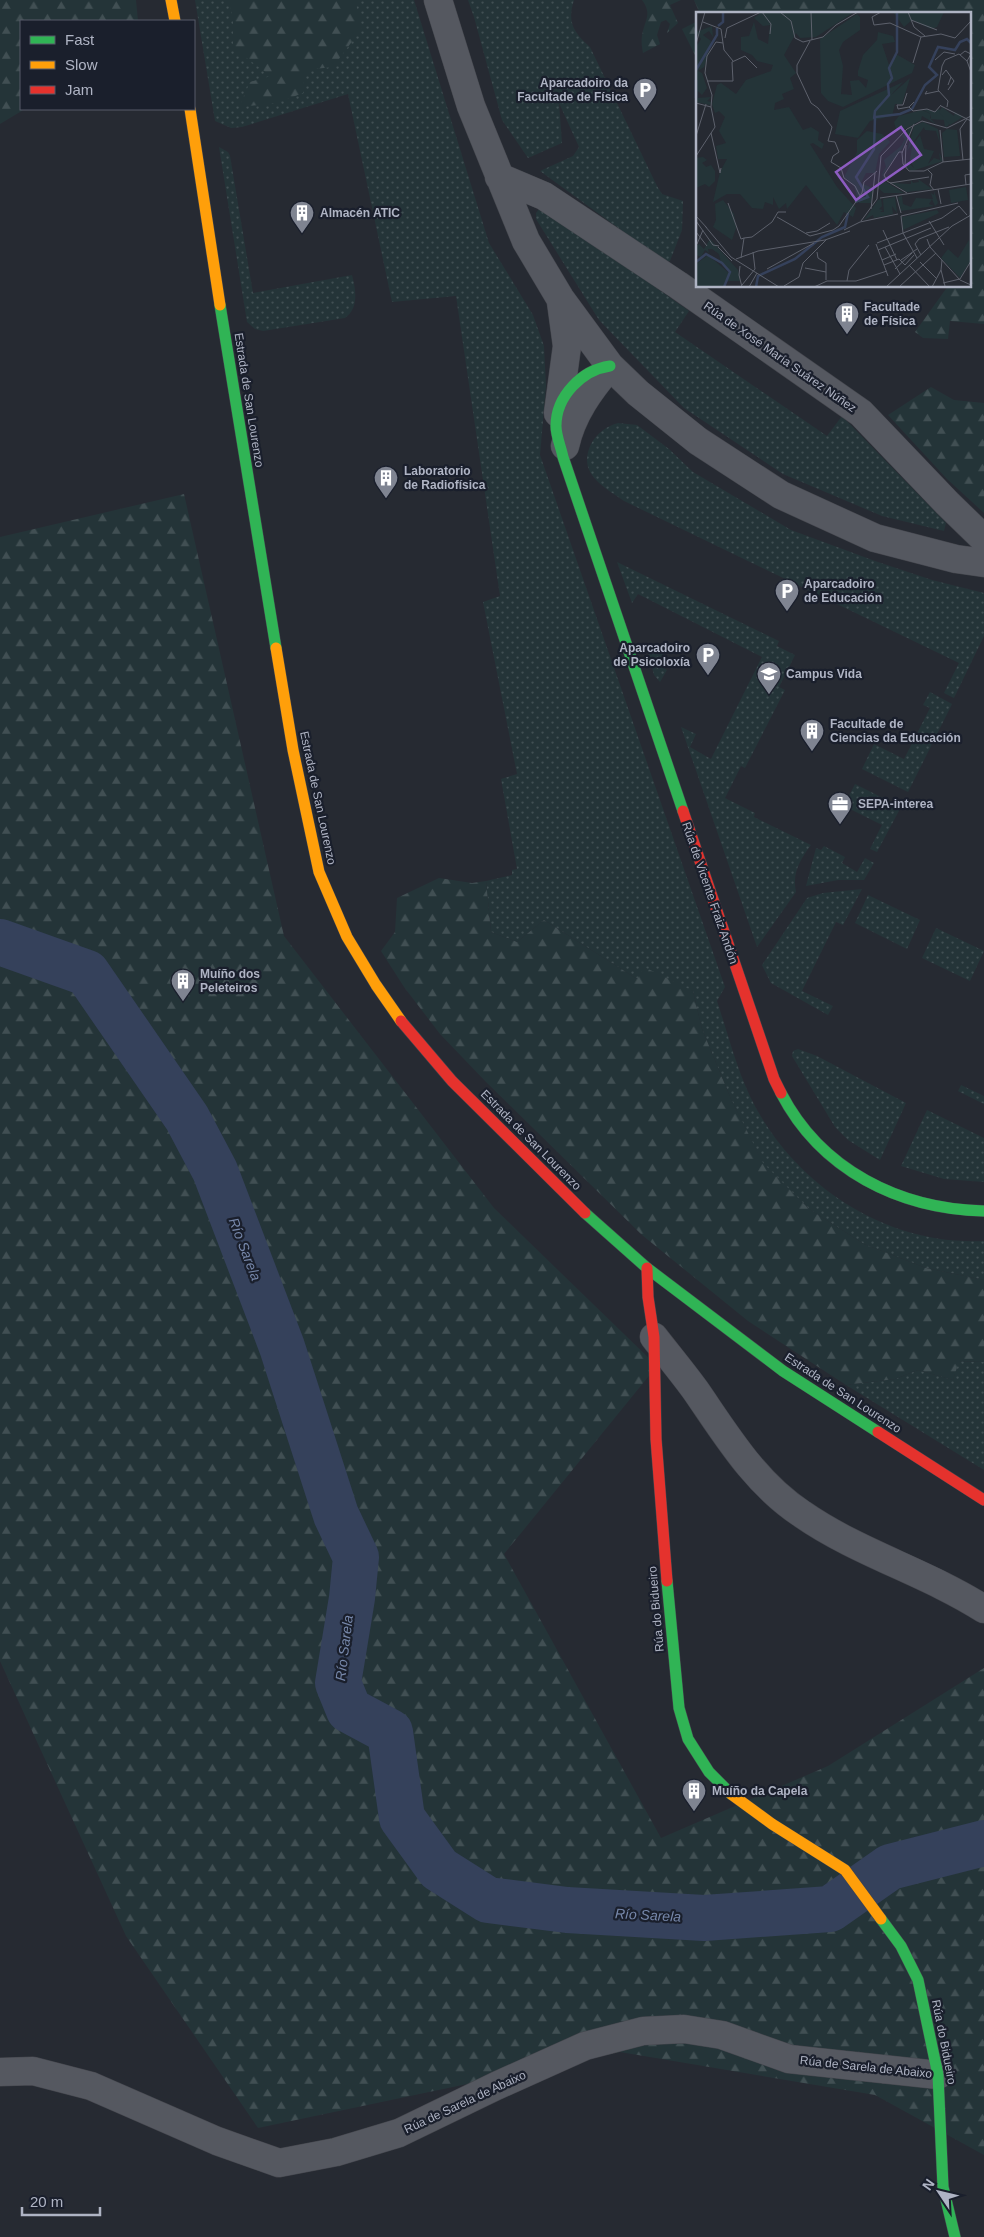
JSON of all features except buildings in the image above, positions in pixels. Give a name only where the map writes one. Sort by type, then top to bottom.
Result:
[{"type":"street","points":[[171,0],[175,20]]},
{"type":"street","points":[[438,0],[471,106],[526,242],[560,298],[610,366],[638,393],[698,441],[781,495],[875,538],[956,560],[984,563]]},
{"type":"street","name":"Estrada de San Lourenzo","points":[[190,110],[241,437],[293,750],[319,872],[347,936],[376,985],[410,1034],[452,1081],[580,1208],[647,1268],[783,1371],[984,1500]]},
{"type":"street","name":"Rúa de Xosé María Suárez Núñez","points":[[499,177],[544,196],[705,304],[861,413],[946,503],[984,539]]},
{"type":"street","name":"Rúa de Vicente Fraiz Andón","points":[[560,298],[567,346],[564,382],[556,424],[563,457],[766,1060],[787,1105],[801,1126],[820,1147],[856,1176],[897,1195],[922,1203],[952,1210],[984,1211]]},
{"type":"street","points":[[556,424],[562,404],[572,386],[584,374],[597,366],[610,366]]},
{"type":"street","points":[[563,457],[569,428],[589,391],[610,366]]},
{"type":"street","name":"Rúa do Bidueiro","points":[[647,1268],[648,1297],[654,1337],[656,1439],[667,1583],[679,1708],[688,1739],[709,1772],[725,1789],[772,1824],[845,1870],[902,1946],[918,1980],[938,2075],[943,2186],[955,2237]]},
{"type":"street","points":[[654,1337],[754,1473],[777,1495],[802,1514],[853,1543],[958,1592],[984,1608]]},
{"type":"street","name":"Rúa de Sarela de Abaixo","points":[[0,2072],[33,2071],[91,2086],[217,2141],[278,2163],[336,2152],[399,2133],[585,2046],[643,2031],[684,2029],[722,2035],[789,2059],[938,2075]]},
{"type":"green space","points":[[0,0],[136,0],[138,20],[20,20],[20,110],[23,110],[0,124]]},
{"type":"green space","points":[[195,0],[414,0],[489,243],[533,315],[544,346],[546,386],[540,455],[725,987],[717,1001],[739,1069],[750,1095],[775,1137],[797,1164],[823,1187],[852,1207],[882,1223],[915,1234],[949,1240],[984,1241],[984,1280],[926,1268],[864,1244],[809,1209],[763,1164],[731,1099],[702,1029],[693,991],[637,979],[544,920],[517,942],[491,932],[486,881],[512,875],[512,870],[517,869],[501,779],[517,774],[483,602],[500,596],[456,296],[392,302],[348,94],[242,127],[231,128],[215,121]]},
{"type":"green space","points":[[229,0],[355,0],[362,28],[333,67],[305,70],[303,93],[277,103],[239,107],[250,82],[271,76],[233,48],[233,19]]},
{"type":"green space","points":[[468,0],[574,0],[571,15],[573,26],[579,36],[590,47],[657,186],[662,194],[683,201],[682,230],[670,261],[665,262],[540,171],[573,156],[579,147],[559,103],[562,143],[528,158],[502,120]]},
{"type":"green space","points":[[642,0],[681,0],[670,5],[678,23],[667,33],[670,24],[666,20],[661,22],[657,35],[660,44],[643,53],[642,38],[647,10]]},
{"type":"green space","points":[[694,0],[984,0],[984,324],[950,321],[948,339],[923,338],[915,332],[947,288],[972,288],[972,12],[699,12]]},
{"type":"green space","points":[[696,22],[696,57],[682,29]]},
{"type":"green space","points":[[219,147],[228,152],[230,156],[253,293],[352,275],[355,298],[353,309],[345,318],[263,331],[255,329],[247,322]]},
{"type":"green space","points":[[539,209],[548,211],[689,311],[675,332],[827,436],[842,416],[946,523],[944,531],[882,516],[783,474],[684,408],[599,320],[536,219],[536,213]]},
{"type":"green space","points":[[931,387],[954,400],[984,403],[984,513],[947,479],[888,415]]},
{"type":"green space","points":[[618,423],[637,425],[669,449],[693,472],[791,530],[932,580],[984,593],[984,636],[954,698],[944,693],[959,663],[624,501],[601,484],[590,471],[587,463],[588,454],[593,440],[599,433]]},
{"type":"green space","points":[[184,494],[284,936],[494,1208],[657,1366],[504,1554],[661,1838],[828,1766],[984,1668],[984,2155],[875,2095],[620,2052],[258,2128],[126,1936],[0,1661],[0,537]]},
{"type":"green space","points":[[617,562],[779,641],[777,646],[795,655],[779,687],[785,690],[745,768],[741,766],[725,798],[755,813],[754,817],[811,845],[803,856],[796,873],[796,892],[757,947],[681,727],[696,734],[690,747],[711,759],[762,657],[638,594],[632,603]]},
{"type":"green space","points":[[647,648],[654,648],[663,654],[659,664],[667,670],[660,682],[654,675]]},
{"type":"green space","points":[[930,692],[952,704],[908,792],[862,769],[874,744],[904,759],[930,708],[923,705]]},
{"type":"green space","points":[[855,784],[901,807],[877,852],[870,849],[882,825],[844,806]]},
{"type":"green space","points":[[824,846],[845,857],[842,863],[857,872],[865,858],[874,863],[864,880],[838,880],[806,886],[816,848],[821,850]]},
{"type":"green space","points":[[439,878],[472,883],[486,881],[491,932],[517,942],[544,920],[637,979],[644,967],[693,991],[702,1029],[731,1099],[763,1163],[809,1209],[864,1244],[926,1268],[984,1280],[984,1362],[959,1361],[953,1380],[918,1370],[895,1379],[846,1385],[748,1321],[642,1235],[486,1082],[440,1034],[404,987],[381,951],[395,932],[397,898]]},
{"type":"green space","points":[[862,889],[843,925],[836,922],[802,991],[833,1006],[828,1015],[771,983],[762,965],[807,898],[823,893]]},
{"type":"green space","points":[[868,895],[920,920],[907,949],[855,923]]},
{"type":"green space","points":[[936,928],[984,951],[970,981],[922,958]]},
{"type":"green space","points":[[798,1049],[817,1056],[906,1103],[880,1160],[848,1140],[835,1127],[792,1056],[793,1051]]},
{"type":"green space","points":[[961,1085],[984,1096],[984,1104],[958,1091]]},
{"type":"green space","points":[[927,1110],[984,1138],[984,1182],[944,1179],[901,1166]]},
{"type":"green space","points":[[958,1361],[984,1362],[984,1470],[846,1385],[895,1379],[918,1370],[953,1380]]},
{"type":"waterway","name":"Río Sarela","points":[[0,942],[87,973],[187,1118],[215,1171],[282,1347],[336,1515],[356,1557],[352,1598],[338,1683],[349,1710],[390,1732],[402,1818],[439,1869],[488,1900],[567,1910],[704,1918],[830,1909],[890,1867],[984,1843]]},
{"type":"traffic: fast","points":[[220,305],[276,648]]},
{"type":"traffic: fast","points":[[610,366],[590,373],[573,386],[560,405],[557,415],[557,434],[563,457],[683,811]]},
{"type":"traffic: fast","points":[[781,1093],[798,1120],[818,1144],[840,1164],[866,1180],[893,1193],[922,1203],[953,1209],[984,1211]]},
{"type":"traffic: fast","points":[[585,1213],[647,1268],[783,1371],[878,1432]]},
{"type":"traffic: fast","points":[[667,1581],[679,1708],[688,1739],[709,1772],[731,1794]]},
{"type":"traffic: fast","points":[[881,1919],[901,1946],[918,1980],[938,2075],[943,2187],[955,2237]]},
{"type":"traffic: slow","points":[[171,0],[175,20]]},
{"type":"traffic: slow","points":[[190,110],[220,305]]},
{"type":"traffic: slow","points":[[276,648],[293,750],[319,872],[347,937],[376,985],[401,1021]]},
{"type":"traffic: slow","points":[[731,1794],[772,1824],[845,1870],[881,1919]]},
{"type":"traffic: jam","points":[[683,811],[774,1079],[781,1093]]},
{"type":"traffic: jam","points":[[401,1021],[452,1081],[585,1213]]},
{"type":"traffic: jam","points":[[647,1268],[648,1297],[654,1337],[656,1439],[667,1581]]},
{"type":"traffic: jam","points":[[878,1432],[984,1500]]},
{"type":"place","name":"Aparcadoiro da Facultade de Física","points":[[645,111]]},
{"type":"place","name":"Almacén ATIC","points":[[302,234]]},
{"type":"place","name":"Facultade de Física","points":[[847,335]]},
{"type":"place","name":"Laboratorio de Radiofísica","points":[[386,499]]},
{"type":"place","name":"Aparcadoiro de Educación","points":[[787,612]]},
{"type":"place","name":"Aparcadoiro de Psicoloxía","points":[[708,676]]},
{"type":"place","name":"Campus Vida","points":[[769,695]]},
{"type":"place","name":"Facultade de Ciencias da Educación","points":[[812,752]]},
{"type":"place","name":"SEPA-interea","points":[[840,825]]},
{"type":"place","name":"Muíño dos Peleteiros","points":[[183,1002]]},
{"type":"place","name":"Muíño da Capela","points":[[694,1812]]}]
